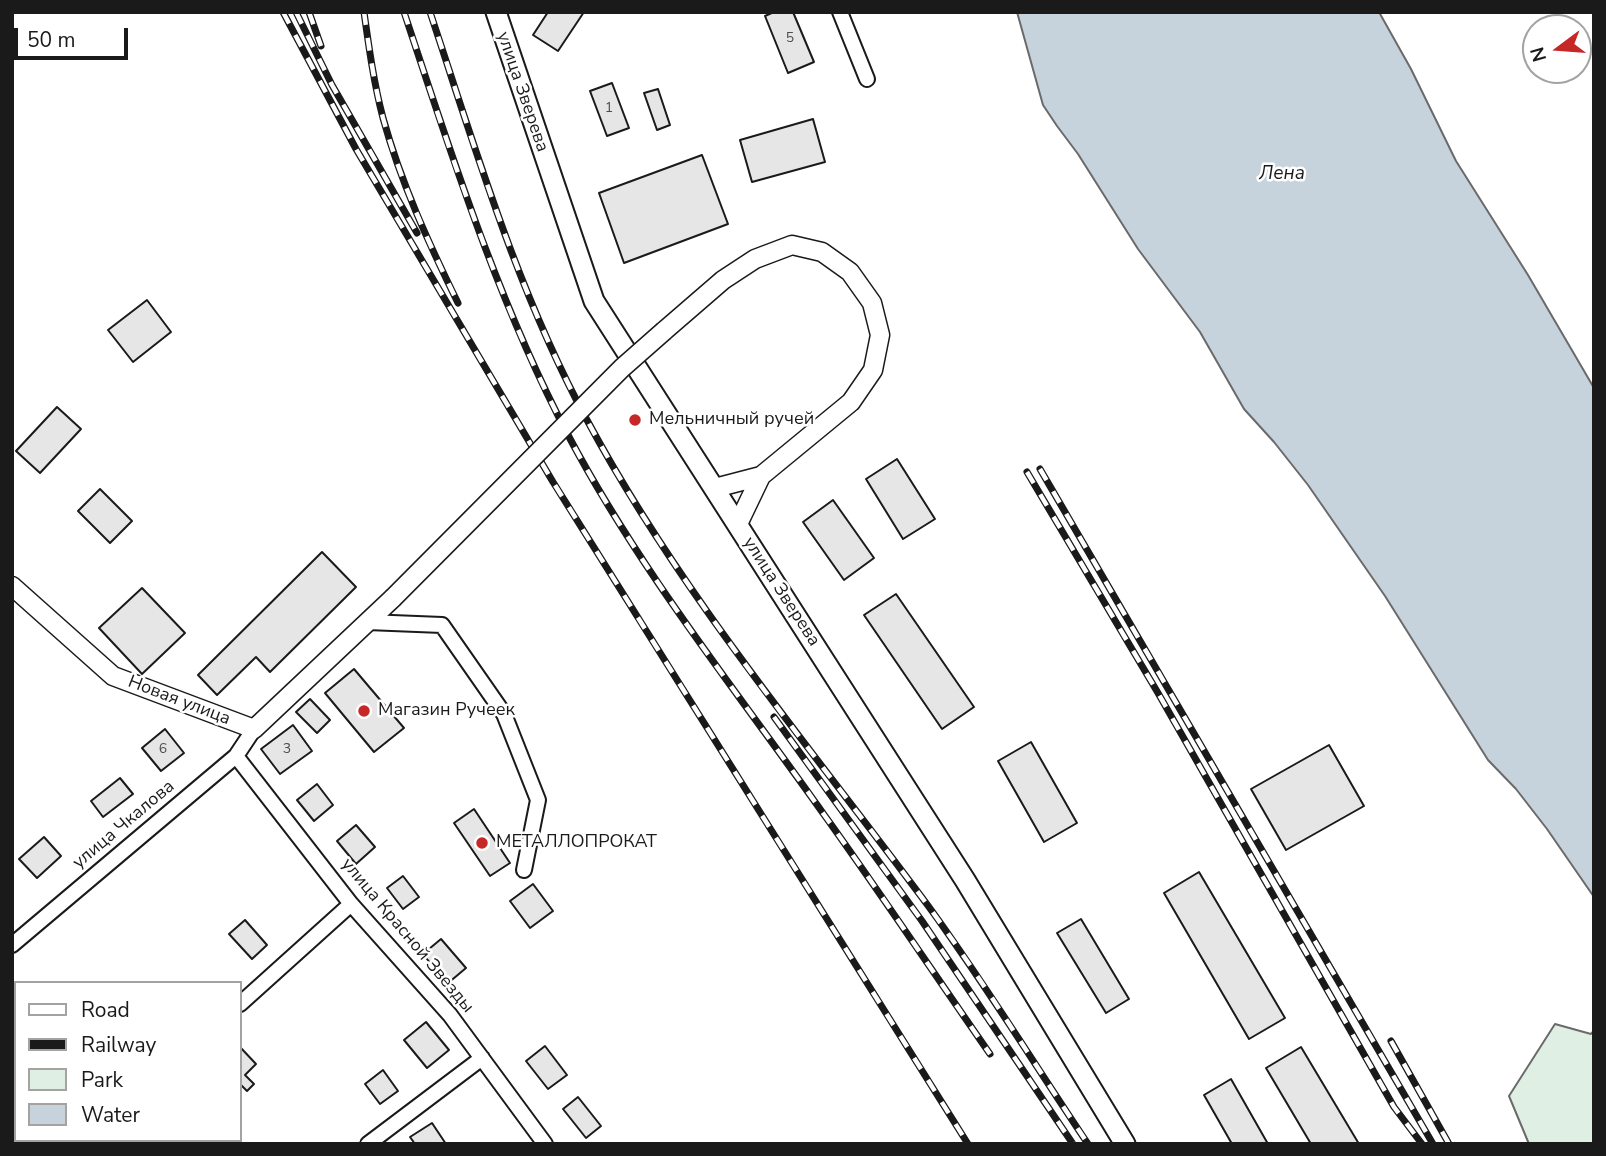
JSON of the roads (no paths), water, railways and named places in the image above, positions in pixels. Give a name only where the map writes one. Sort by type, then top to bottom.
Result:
[{"type":"main road","name":"улица Зверева","points":[[496,12],[594,301],[965,880],[1125,1144]]},
{"type":"street","points":[[840,12],[867,79]]},
{"type":"street","points":[[254,729],[393,598],[622,368],[723,279],[755,259],[792,245],[822,252],[850,272],[872,303],[880,335],[873,370],[851,402],[761,476],[715,488]]},
{"type":"street","points":[[738,524],[761,476]]},
{"type":"street","name":"Новая улица","points":[[12,586],[113,676],[254,729]]},
{"type":"street","points":[[368,622],[442,625],[504,714],[538,800],[524,870]]},
{"type":"street","name":"улица Чкалова","points":[[12,945],[236,756],[254,729]]},
{"type":"street","name":"улица Красной Звезды","points":[[236,756],[351,904],[450,1015],[545,1144]]},
{"type":"street","points":[[242,1002],[351,904]]},
{"type":"street","points":[[368,1144],[482,1058]]},
{"type":"water","name":"Лена","points":[[1017,12],[1379,12],[1411,69],[1456,161],[1528,275],[1594,388],[1594,897],[1547,829],[1516,789],[1488,760],[1385,596],[1308,485],[1244,409],[1200,332],[1138,249],[1078,154],[1043,105]]},
{"type":"railway","points":[[283,12],[356,149],[553,482],[968,1144]]},
{"type":"railway","points":[[296,12],[332,85],[417,233]]},
{"type":"railway","points":[[309,12],[321,46]]},
{"type":"railway","points":[[364,12],[377,92],[390,142],[416,213],[458,303]]},
{"type":"railway","points":[[404,12],[477,227],[519,332],[568,435],[596,485],[657,582],[846,845],[990,1054]]},
{"type":"railway","points":[[430,12],[481,168],[539,321],[587,420],[624,485],[705,609],[749,670],[950,936],[1088,1144]]},
{"type":"railway","points":[[1040,469],[1433,1144]]},
{"type":"railway","points":[[1027,472],[1158,693],[1394,1107],[1422,1144]]},
{"type":"railway","points":[[774,717],[922,921],[1073,1144]]},
{"type":"railway","points":[[1391,1041],[1449,1144]]},
{"type":"place","name":"Мельничный ручей","points":[[635,420]]},
{"type":"place","name":"Магазин Ручеек","points":[[364,711]]},
{"type":"place","name":"МЕТАЛЛОПРОКАТ","points":[[482,843]]}]
